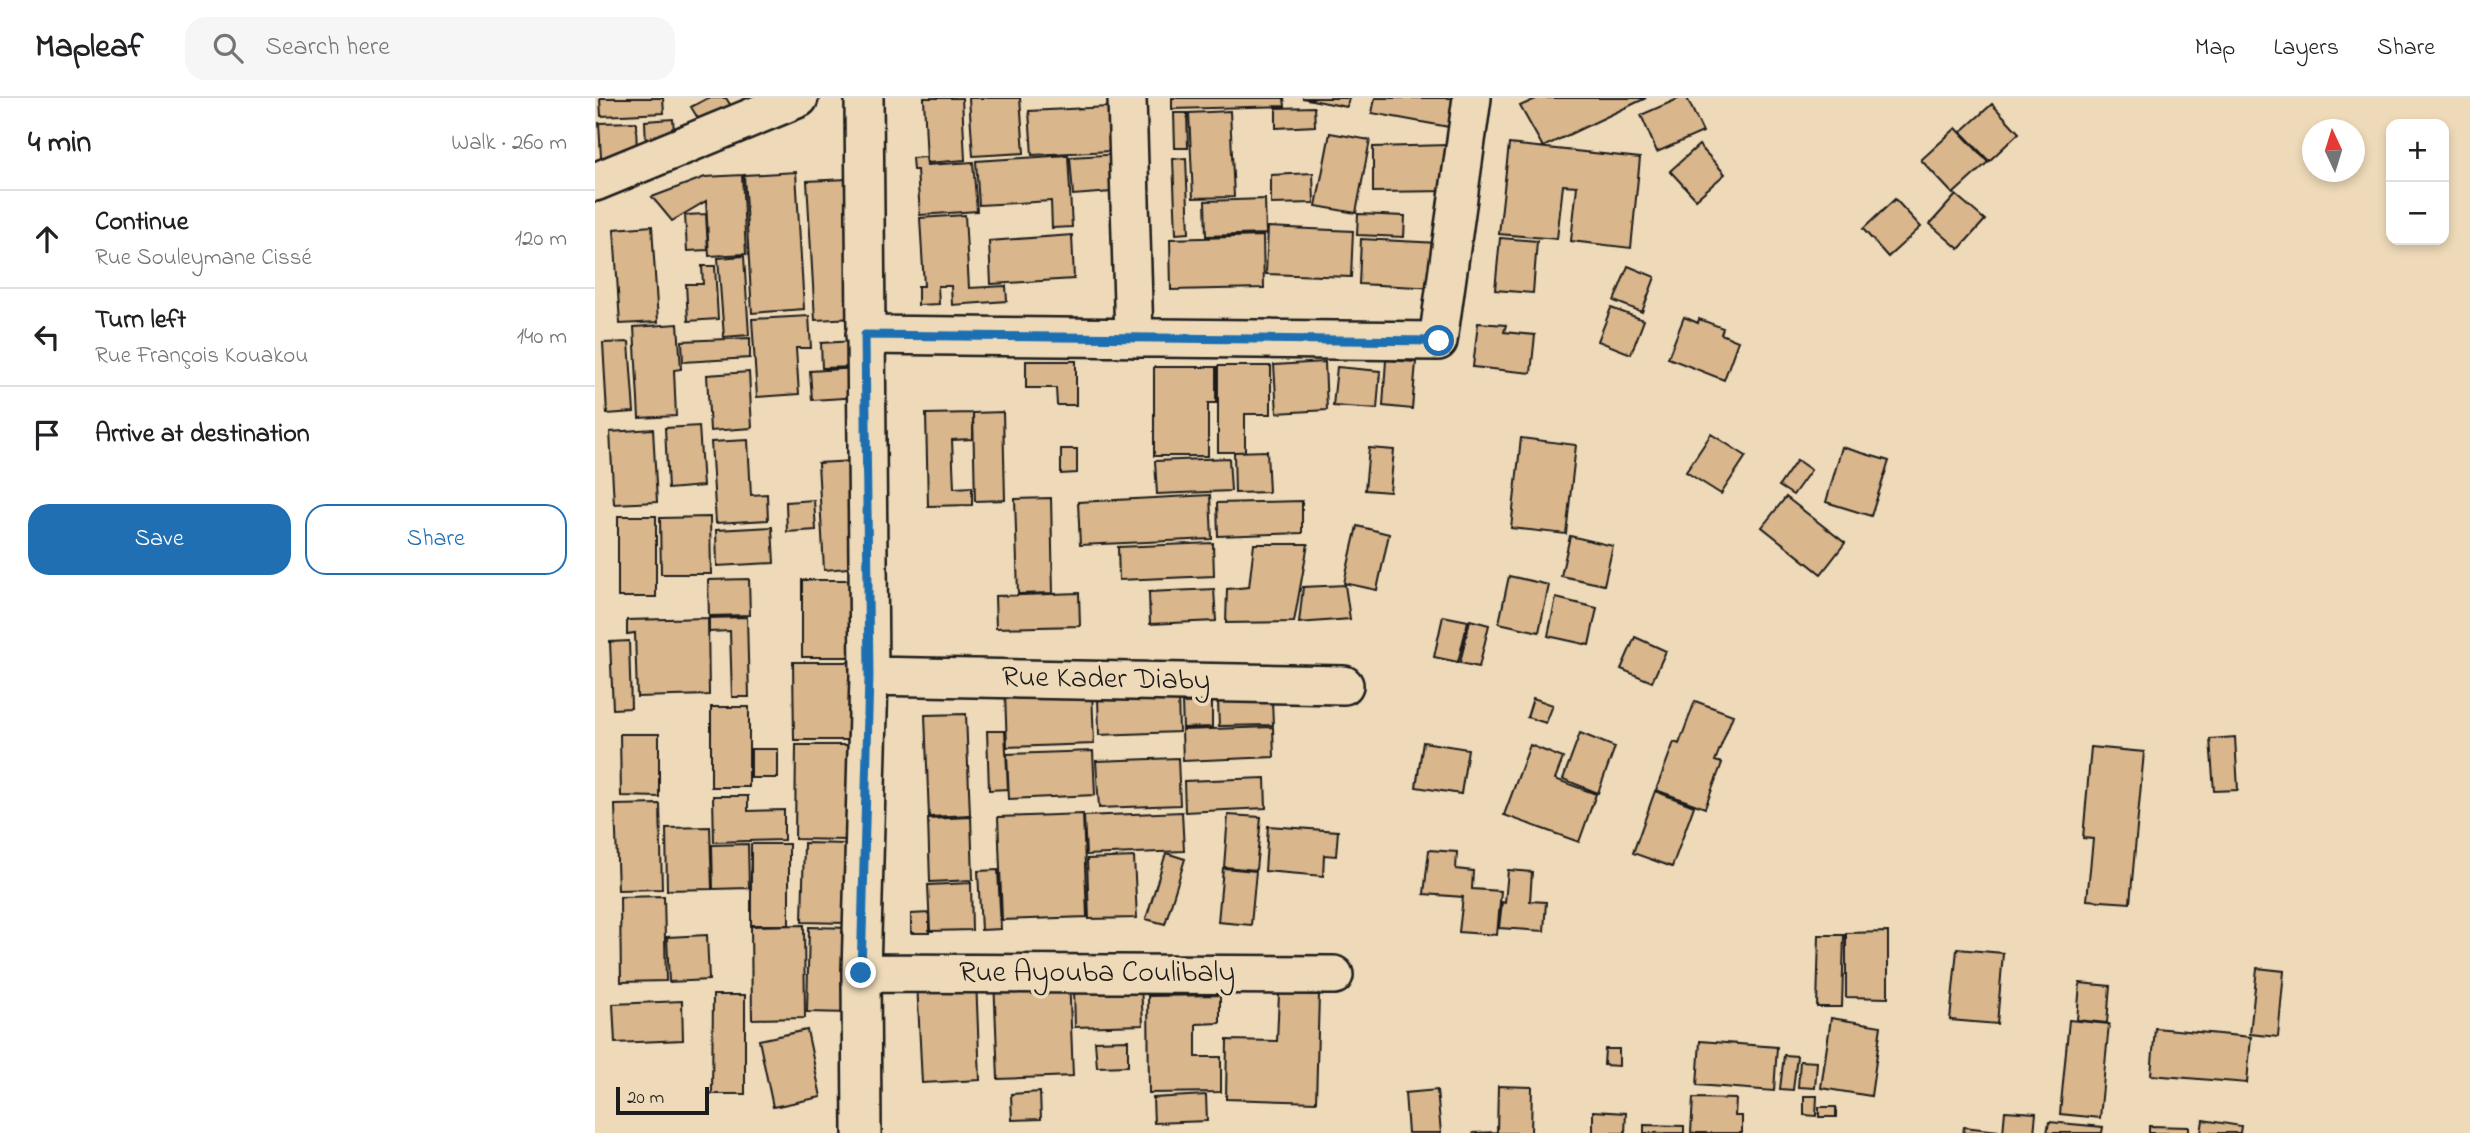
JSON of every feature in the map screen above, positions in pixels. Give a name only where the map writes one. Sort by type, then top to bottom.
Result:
[{"type":"street","points":[[595,182],[799,98]]},
{"type":"street","points":[[862,1133],[861,973],[869,676],[864,98]]},
{"type":"street","points":[[1127,98],[1135,338]]},
{"type":"street","points":[[865,335],[1439,341],[1472,98]]},
{"type":"street","name":"Rue Kader Diaby","points":[[869,676],[1344,685]]},
{"type":"street","name":"Rue Ayouba Coulibaly","points":[[861,973],[1334,975]]},
{"type":"building","points":[[600,98],[663,98],[664,113],[601,116]]},
{"type":"building","points":[[708,98],[726,98],[733,109],[702,125],[691,107]]},
{"type":"building","points":[[924,98],[962,98],[965,160],[927,163]]},
{"type":"building","points":[[969,98],[1020,98],[1024,153],[973,156]]},
{"type":"building","points":[[1172,98],[1284,98],[1285,106],[1172,109]]},
{"type":"building","points":[[1302,98],[1349,98],[1347,107]]},
{"type":"building","points":[[1375,98],[1454,98],[1449,127],[1372,113]]},
{"type":"building","points":[[1538,98],[1646,98],[1543,147],[1520,106]]},
{"type":"building","points":[[1680,98],[1687,98],[1703,132],[1657,152],[1641,115]]},
{"type":"building","points":[[1992,104],[2019,133],[1989,161],[1961,132]]},
{"type":"building","points":[[1108,107],[1111,151],[1032,155],[1029,111]]},
{"type":"building","points":[[1314,107],[1315,126],[1276,128],[1276,108]]},
{"type":"building","points":[[1230,111],[1234,197],[1193,198],[1189,113]]},
{"type":"building","points":[[1174,113],[1187,113],[1188,148],[1175,148]]},
{"type":"building","points":[[673,119],[675,145],[646,146],[645,121]]},
{"type":"building","points":[[636,122],[637,156],[601,157],[599,123]]},
{"type":"building","points":[[1956,128],[1988,162],[1953,194],[1921,160]]},
{"type":"building","points":[[1330,133],[1370,140],[1356,213],[1316,206]]},
{"type":"building","points":[[1509,144],[1640,158],[1631,248],[1571,241],[1577,186],[1563,185],[1557,239],[1499,234]]},
{"type":"building","points":[[1448,145],[1449,191],[1373,192],[1373,147]]},
{"type":"building","points":[[1699,145],[1725,174],[1696,199],[1670,171]]},
{"type":"building","points":[[1123,154],[1125,191],[1073,195],[1070,157]]},
{"type":"building","points":[[1068,155],[1072,227],[1052,228],[1051,201],[979,205],[976,161]]},
{"type":"building","points":[[926,157],[927,165],[973,162],[977,211],[920,215],[917,170],[913,170],[912,158]]},
{"type":"building","points":[[1186,158],[1189,233],[1176,234],[1173,159]]},
{"type":"building","points":[[796,172],[804,309],[752,313],[744,175]]},
{"type":"building","points":[[1313,173],[1314,203],[1271,204],[1271,175]]},
{"type":"building","points":[[742,175],[746,254],[709,256],[706,201],[672,221],[652,197],[705,177]]},
{"type":"building","points":[[847,179],[855,318],[815,320],[807,181]]},
{"type":"building","points":[[1956,195],[1985,220],[1959,249],[1930,224]]},
{"type":"building","points":[[1265,199],[1266,234],[1206,236],[1205,201]]},
{"type":"building","points":[[1895,199],[1921,227],[1888,257],[1863,229]]},
{"type":"building","points":[[706,214],[708,250],[687,251],[685,215]]},
{"type":"building","points":[[1358,214],[1405,216],[1404,237],[1357,235]]},
{"type":"building","points":[[965,215],[969,288],[1006,286],[1007,301],[952,305],[951,286],[938,286],[939,304],[918,305],[918,286],[924,286],[920,218]]},
{"type":"building","points":[[652,226],[658,322],[620,324],[614,229]]},
{"type":"building","points":[[1268,227],[1353,231],[1351,277],[1266,274]]},
{"type":"building","points":[[1072,235],[1074,279],[991,284],[989,241]]},
{"type":"building","points":[[1263,236],[1264,288],[1171,290],[1170,239]]},
{"type":"building","points":[[1500,238],[1537,241],[1533,293],[1495,290]]},
{"type":"building","points":[[1361,239],[1439,243],[1437,288],[1359,284]]},
{"type":"building","points":[[744,256],[749,335],[724,337],[718,258]]},
{"type":"building","points":[[702,266],[715,266],[718,319],[688,321],[686,284],[703,284]]},
{"type":"building","points":[[1628,266],[1655,277],[1642,312],[1614,301]]},
{"type":"building","points":[[1611,308],[1644,320],[1631,354],[1598,341]]},
{"type":"building","points":[[809,316],[811,348],[796,348],[799,394],[757,397],[752,319]]},
{"type":"building","points":[[1684,317],[1698,323],[1699,319],[1723,328],[1721,334],[1738,341],[1724,380],[1668,358]]},
{"type":"building","points":[[1478,323],[1506,325],[1504,332],[1535,335],[1531,373],[1473,367]]},
{"type":"building","points":[[678,324],[681,369],[674,370],[676,416],[639,418],[634,327]]},
{"type":"building","points":[[750,338],[750,358],[683,362],[682,341]]},
{"type":"building","points":[[855,341],[856,367],[822,368],[821,343]]},
{"type":"building","points":[[629,342],[634,412],[607,414],[603,343]]},
{"type":"building","points":[[1386,360],[1416,362],[1412,409],[1383,406]]},
{"type":"building","points":[[1026,361],[1076,361],[1076,405],[1057,405],[1056,388],[1026,388]]},
{"type":"building","points":[[1325,362],[1327,410],[1277,413],[1274,365]]},
{"type":"building","points":[[1218,366],[1271,366],[1271,414],[1245,414],[1245,452],[1218,452]]},
{"type":"building","points":[[1154,367],[1216,367],[1216,403],[1208,403],[1208,456],[1154,456]]},
{"type":"building","points":[[1337,367],[1380,371],[1377,409],[1333,406]]},
{"type":"building","points":[[858,368],[860,397],[812,400],[810,371]]},
{"type":"building","points":[[749,372],[752,428],[710,431],[707,375]]},
{"type":"building","points":[[1003,412],[1005,500],[975,501],[973,413]]},
{"type":"building","points":[[973,413],[973,439],[952,440],[954,488],[972,487],[972,505],[928,506],[926,414]]},
{"type":"building","points":[[699,426],[703,486],[668,489],[665,428]]},
{"type":"building","points":[[653,429],[657,502],[614,504],[610,432]]},
{"type":"building","points":[[1711,434],[1746,456],[1721,494],[1686,472]]},
{"type":"building","points":[[1521,438],[1576,445],[1566,534],[1511,528]]},
{"type":"building","points":[[748,440],[751,495],[767,494],[768,520],[716,523],[711,442]]},
{"type":"building","points":[[1842,447],[1889,461],[1871,516],[1826,502]]},
{"type":"building","points":[[1369,448],[1394,450],[1390,492],[1365,490]]},
{"type":"building","points":[[1061,449],[1077,449],[1077,473],[1061,474]]},
{"type":"building","points":[[1267,451],[1269,492],[1235,493],[1234,452]]},
{"type":"building","points":[[1229,458],[1231,491],[1157,494],[1155,461]]},
{"type":"building","points":[[1797,460],[1811,470],[1793,495],[1779,486]]},
{"type":"building","points":[[854,461],[860,567],[824,570],[818,463]]},
{"type":"building","points":[[1210,495],[1212,539],[1080,545],[1078,502]]},
{"type":"building","points":[[1786,497],[1845,543],[1821,574],[1762,527]]},
{"type":"building","points":[[1051,498],[1053,593],[1018,594],[1015,499]]},
{"type":"building","points":[[814,500],[816,530],[787,532],[786,502]]},
{"type":"building","points":[[1302,501],[1302,533],[1218,536],[1217,503]]},
{"type":"building","points":[[618,516],[656,516],[656,597],[618,597]]},
{"type":"building","points":[[710,517],[711,574],[661,574],[660,518]]},
{"type":"building","points":[[1357,526],[1389,534],[1377,590],[1344,583]]},
{"type":"building","points":[[772,527],[774,563],[717,566],[716,530]]},
{"type":"building","points":[[1570,536],[1613,546],[1604,585],[1561,576]]},
{"type":"building","points":[[1213,543],[1214,576],[1119,580],[1118,547]]},
{"type":"building","points":[[1254,544],[1308,544],[1294,622],[1226,623],[1227,589],[1249,587]]},
{"type":"building","points":[[1509,576],[1549,585],[1539,632],[1499,623]]},
{"type":"building","points":[[749,579],[750,615],[709,616],[708,580]]},
{"type":"building","points":[[802,580],[861,580],[861,657],[802,657]]},
{"type":"building","points":[[1345,585],[1350,619],[1299,623],[1303,587]]},
{"type":"building","points":[[1214,589],[1216,621],[1150,624],[1149,592]]},
{"type":"building","points":[[1079,593],[1080,626],[996,628],[995,596]]},
{"type":"building","points":[[1556,598],[1597,608],[1589,645],[1548,636]]},
{"type":"building","points":[[1443,616],[1468,621],[1458,662],[1434,657]]},
{"type":"building","points":[[747,617],[749,697],[732,697],[730,631],[709,632],[709,618]]},
{"type":"building","points":[[708,618],[709,695],[637,697],[635,633],[627,634],[627,620]]},
{"type":"building","points":[[1470,620],[1489,625],[1479,667],[1460,663]]},
{"type":"building","points":[[1635,637],[1666,651],[1652,682],[1621,669]]},
{"type":"building","points":[[629,641],[631,708],[613,709],[610,642]]},
{"type":"building","points":[[793,662],[861,662],[862,740],[794,740]]},
{"type":"building","points":[[1092,690],[1094,744],[1007,747],[1005,694]]},
{"type":"building","points":[[1178,695],[1179,732],[1099,735],[1098,698]]},
{"type":"building","points":[[1533,698],[1553,705],[1546,723],[1527,717]]},
{"type":"building","points":[[1272,700],[1273,725],[1219,726],[1218,702]]},
{"type":"building","points":[[1695,701],[1733,715],[1715,761],[1722,763],[1705,808],[1656,790],[1674,742],[1679,744]]},
{"type":"building","points":[[1212,702],[1212,727],[1183,728],[1182,703]]},
{"type":"building","points":[[711,707],[749,707],[749,787],[711,787]]},
{"type":"building","points":[[966,714],[970,815],[929,817],[925,715]]},
{"type":"building","points":[[1273,727],[1274,757],[1183,761],[1182,730]]},
{"type":"building","points":[[987,731],[1005,731],[1008,789],[989,790]]},
{"type":"building","points":[[1580,733],[1615,747],[1598,793],[1563,779]]},
{"type":"building","points":[[620,734],[659,734],[659,797],[621,796]]},
{"type":"building","points":[[2235,737],[2238,790],[2214,791],[2210,739]]},
{"type":"building","points":[[1423,742],[1468,749],[1461,794],[1416,787]]},
{"type":"building","points":[[796,745],[848,745],[847,840],[795,839]]},
{"type":"building","points":[[1530,745],[1563,758],[1555,779],[1596,794],[1579,842],[1504,815]]},
{"type":"building","points":[[2091,747],[2144,752],[2130,903],[2087,900],[2093,839],[2083,838]]},
{"type":"building","points":[[751,749],[778,749],[778,778],[751,778]]},
{"type":"building","points":[[1093,751],[1095,795],[1009,799],[1007,754]]},
{"type":"building","points":[[1178,758],[1180,805],[1099,808],[1096,761]]},
{"type":"building","points":[[1265,778],[1266,808],[1185,812],[1184,781]]},
{"type":"building","points":[[1655,791],[1694,806],[1672,867],[1633,853]]},
{"type":"building","points":[[713,796],[748,796],[748,811],[784,810],[784,840],[714,842]]},
{"type":"building","points":[[660,804],[662,889],[618,890],[615,805]]},
{"type":"building","points":[[1182,812],[1184,851],[1086,855],[1084,816]]},
{"type":"building","points":[[1083,814],[1087,917],[1002,920],[998,817]]},
{"type":"building","points":[[1228,815],[1261,817],[1256,870],[1224,867]]},
{"type":"building","points":[[971,817],[973,880],[930,882],[928,819]]},
{"type":"building","points":[[1268,826],[1338,831],[1336,856],[1324,855],[1323,876],[1265,871]]},
{"type":"building","points":[[710,827],[712,889],[667,890],[666,828]]},
{"type":"building","points":[[804,843],[847,844],[845,923],[802,922]]},
{"type":"building","points":[[748,844],[749,888],[713,889],[712,845]]},
{"type":"building","points":[[751,844],[789,844],[789,925],[751,925]]},
{"type":"building","points":[[1429,850],[1457,852],[1456,869],[1473,871],[1472,889],[1501,891],[1497,935],[1459,932],[1463,897],[1424,894]]},
{"type":"building","points":[[1166,853],[1185,859],[1165,924],[1146,919]]},
{"type":"building","points":[[1134,857],[1137,918],[1089,919],[1087,859]]},
{"type":"building","points":[[1223,868],[1256,871],[1251,925],[1218,922]]},
{"type":"building","points":[[998,870],[1001,929],[981,930],[978,871]]},
{"type":"building","points":[[1508,870],[1532,872],[1530,901],[1546,902],[1544,931],[1499,928]]},
{"type":"building","points":[[971,883],[972,930],[930,931],[928,885]]},
{"type":"building","points":[[664,896],[666,981],[621,982],[620,897]]},
{"type":"building","points":[[929,913],[929,933],[911,933],[911,914]]},
{"type":"building","points":[[804,925],[805,1018],[752,1019],[751,926]]},
{"type":"building","points":[[809,927],[852,928],[850,1013],[807,1012]]},
{"type":"building","points":[[1888,932],[1888,998],[1846,997],[1846,933]]},
{"type":"building","points":[[707,935],[709,980],[669,982],[667,937]]},
{"type":"building","points":[[1819,935],[1844,935],[1842,1007],[1817,1007]]},
{"type":"building","points":[[1957,949],[2003,953],[1997,1024],[1950,1020]]},
{"type":"building","points":[[2257,968],[2284,971],[2278,1037],[2250,1034]]},
{"type":"building","points":[[1069,975],[1073,1076],[998,1079],[994,978]]},
{"type":"building","points":[[976,979],[980,1080],[922,1083],[917,982]]},
{"type":"building","points":[[2080,983],[2110,986],[2107,1023],[2077,1020]]},
{"type":"building","points":[[1141,985],[1143,1025],[1075,1027],[1074,988]]},
{"type":"building","points":[[1279,994],[1319,995],[1316,1102],[1226,1099],[1227,1040],[1277,1041]]},
{"type":"building","points":[[713,995],[745,995],[745,1094],[712,1094]]},
{"type":"building","points":[[1220,995],[1220,1023],[1196,1024],[1196,1057],[1221,1057],[1221,1092],[1149,1093],[1148,996]]},
{"type":"building","points":[[682,1001],[683,1040],[615,1043],[613,1004]]},
{"type":"building","points":[[1831,1018],[1881,1026],[1871,1096],[1821,1088]]},
{"type":"building","points":[[2069,1020],[2109,1024],[2100,1118],[2060,1114]]},
{"type":"building","points":[[2155,1028],[2251,1037],[2247,1083],[2151,1075]]},
{"type":"building","points":[[807,1030],[821,1097],[773,1107],[759,1040]]},
{"type":"building","points":[[1128,1040],[1128,1066],[1097,1067],[1095,1041]]},
{"type":"building","points":[[1700,1041],[1777,1047],[1774,1091],[1697,1085]]},
{"type":"building","points":[[1605,1049],[1619,1049],[1619,1066],[1604,1065]]},
{"type":"building","points":[[1784,1055],[1797,1056],[1793,1090],[1780,1089]]},
{"type":"building","points":[[1800,1061],[1817,1062],[1815,1088],[1798,1087]]},
{"type":"building","points":[[1498,1086],[1532,1087],[1531,1133],[1472,1133],[1497,1132]]},
{"type":"building","points":[[1437,1090],[1441,1133],[1408,1133],[1405,1093]]},
{"type":"building","points":[[1040,1092],[1041,1119],[1012,1120],[1011,1094]]},
{"type":"building","points":[[1206,1095],[1207,1121],[1154,1123],[1153,1098]]},
{"type":"building","points":[[1804,1096],[1817,1096],[1816,1116],[1804,1115]]},
{"type":"building","points":[[1693,1098],[1736,1099],[1735,1116],[1742,1116],[1742,1133],[1691,1133]]},
{"type":"building","points":[[1819,1107],[1836,1107],[1836,1117],[1819,1117]]},
{"type":"building","points":[[1593,1111],[1626,1113],[1625,1133],[1593,1133]]},
{"type":"building","points":[[2005,1111],[2036,1113],[2034,1133],[2003,1133]]},
{"type":"building","points":[[2203,1120],[2241,1126],[2240,1133],[2201,1133]]},
{"type":"building","points":[[2049,1122],[2103,1127],[2102,1133],[2047,1133]]},
{"type":"building","points":[[1644,1125],[1684,1126],[1684,1133],[1644,1133]]},
{"type":"building","points":[[2149,1126],[2189,1127],[2189,1133],[2149,1133]]},
{"type":"building","points":[[1964,1127],[1998,1131],[1998,1133],[1963,1133]]},
{"type":"route","points":[[861,973],[869,676],[865,335],[1439,341]]}]
